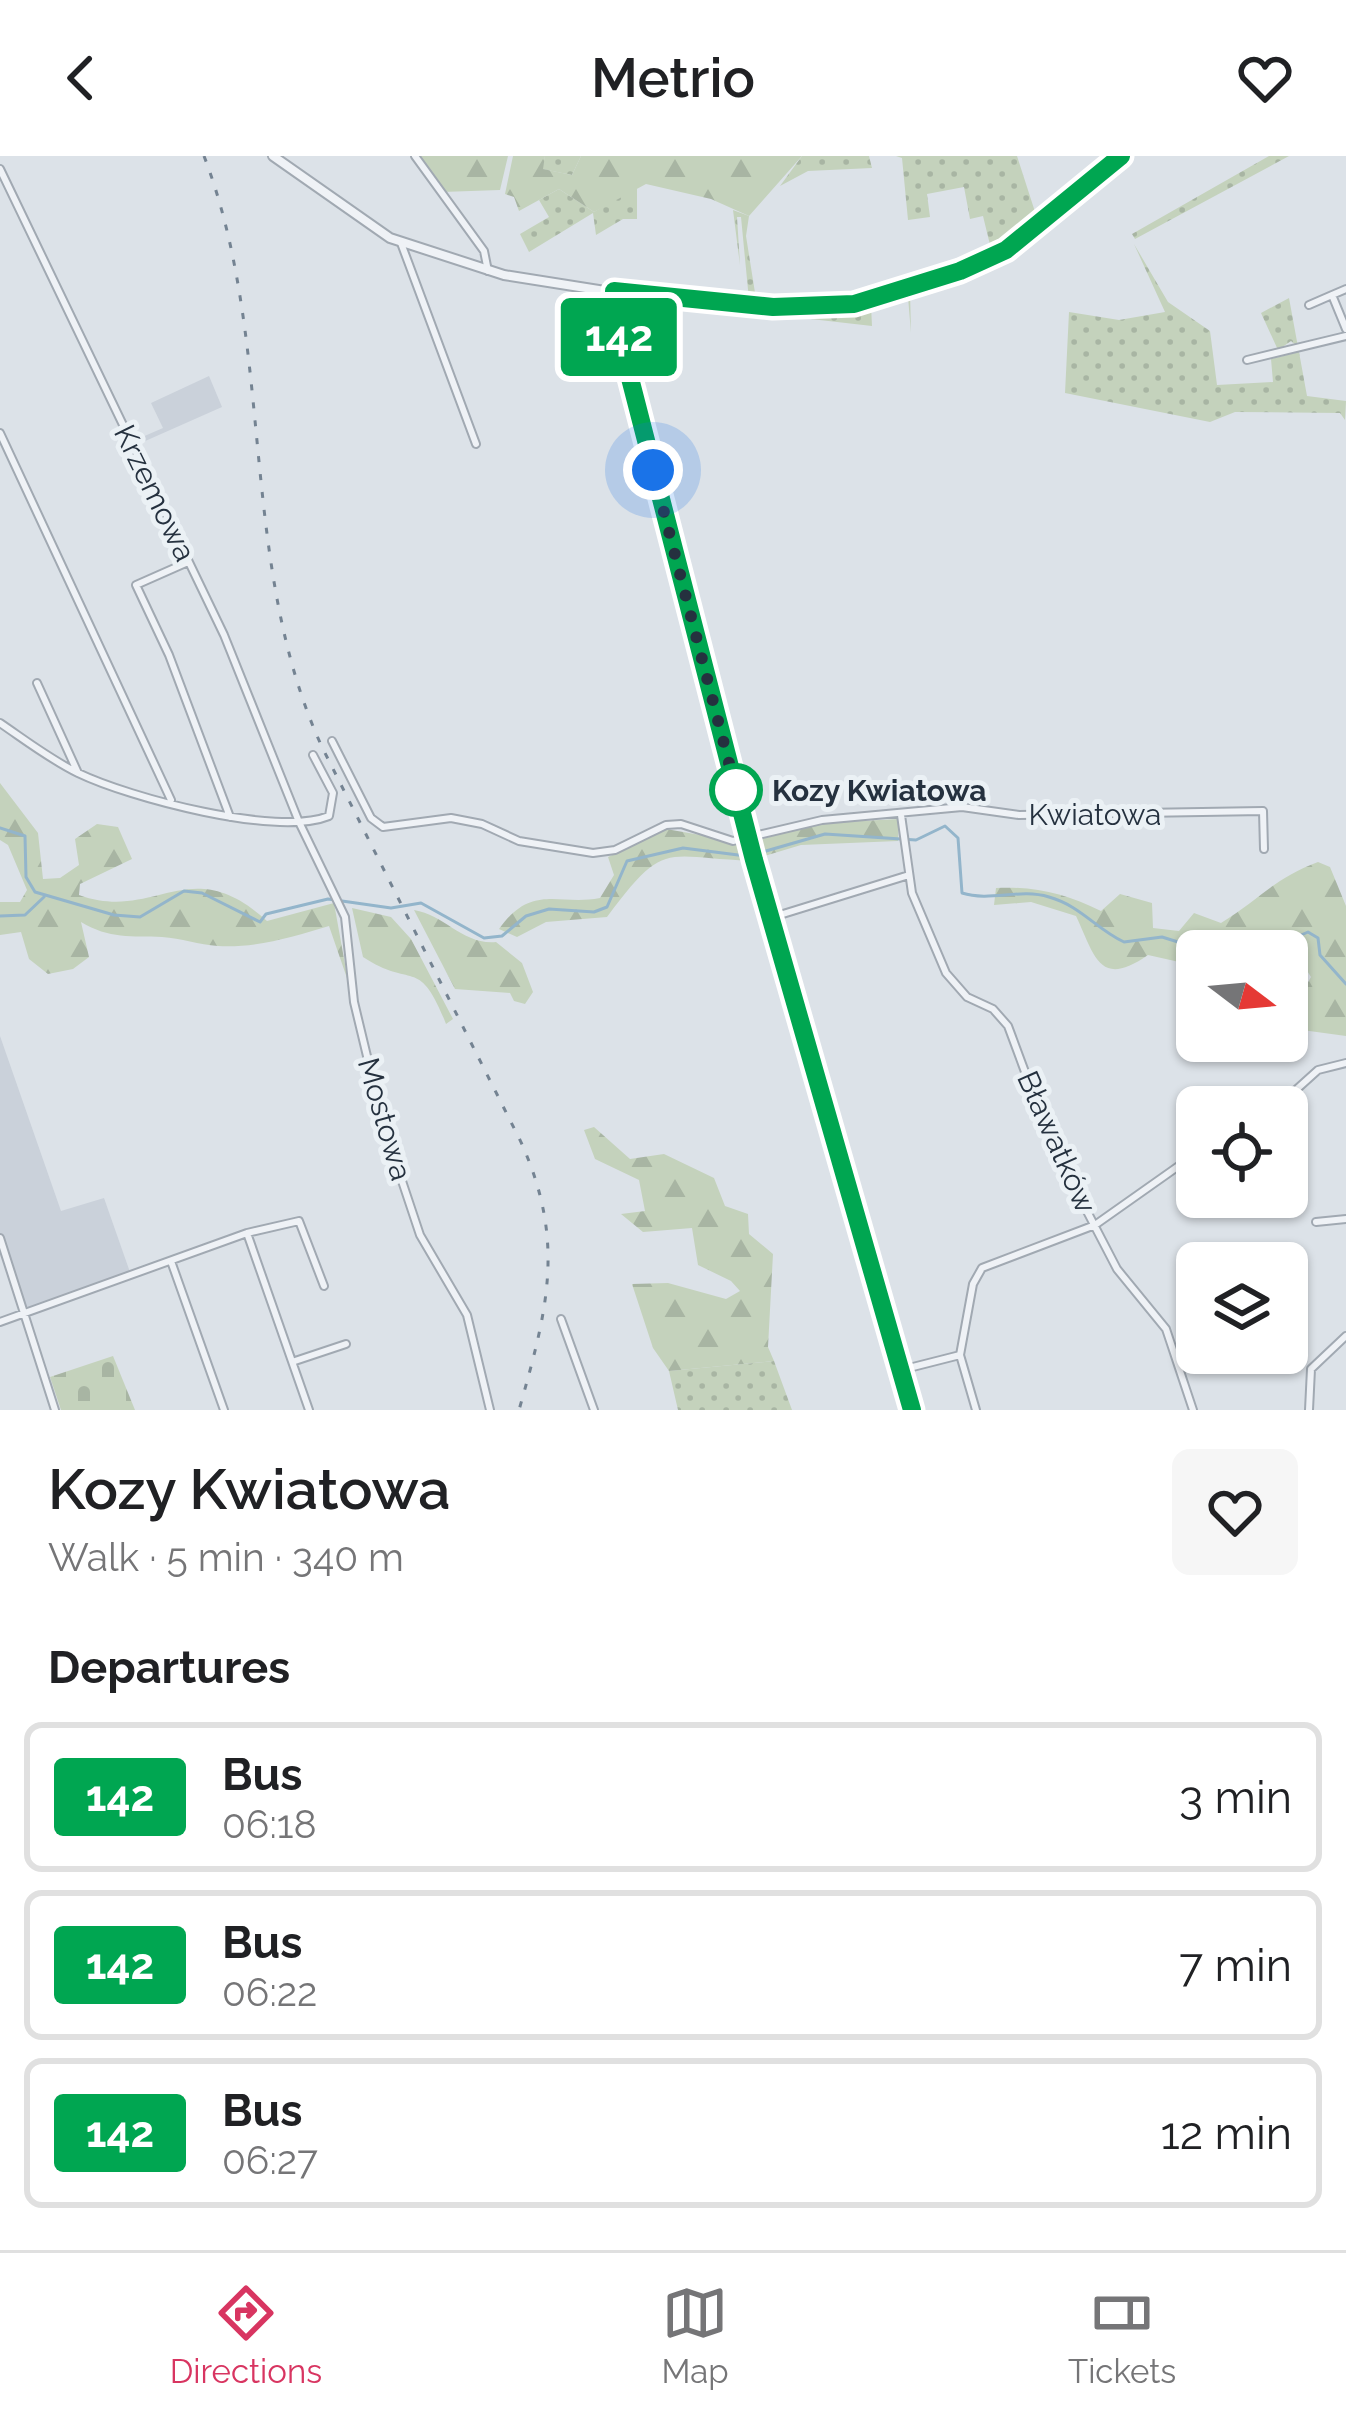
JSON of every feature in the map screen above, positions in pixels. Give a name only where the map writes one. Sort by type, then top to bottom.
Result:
[{"type":"street","points":[[273,156],[401,243],[488,271],[746,305],[854,304],[994,256],[1114,158]]},
{"type":"street","points":[[415,156],[450,212],[484,251],[488,271]]},
{"type":"street","name":"Krzemowa","points":[[0,169],[251,695],[299,822]]},
{"type":"street","points":[[401,243],[476,444]]},
{"type":"street","points":[[1309,305],[1346,289]]},
{"type":"street","points":[[614,291],[614,316],[748,839],[912,1410]]},
{"type":"street","points":[[1247,359],[1346,332],[1332,295]]},
{"type":"street","points":[[0,433],[171,800]]},
{"type":"street","points":[[188,562],[136,585],[170,655],[230,818]]},
{"type":"street","points":[[37,683],[78,773]]},
{"type":"street","points":[[0,724],[78,773],[230,818],[312,823],[334,810],[333,794],[313,755]]},
{"type":"street","points":[[332,742],[370,818],[382,827],[451,818],[482,824],[519,842],[593,853],[615,850],[666,825],[681,824],[733,841],[748,839]]},
{"type":"street","name":"Kwiatowa","points":[[748,839],[822,820],[962,807],[1019,815],[1263,811],[1264,849]]},
{"type":"street","name":"Bławatków","points":[[901,814],[909,875],[946,973],[967,997],[993,1009],[1008,1025],[1034,1107],[1118,1269],[1166,1329],[1193,1410]]},
{"type":"street","name":"Mostowa","points":[[299,822],[345,916],[354,1002],[384,1127],[420,1235],[467,1315],[490,1410]]},
{"type":"street","points":[[770,918],[909,875]]},
{"type":"street","points":[[1300,1086],[1318,1070],[1346,1063]]},
{"type":"street","points":[[976,1410],[960,1354],[973,1283],[982,1268],[1095,1226],[1176,1168]]},
{"type":"street","points":[[1316,1222],[1346,1219]]},
{"type":"street","points":[[0,1322],[172,1264],[247,1233],[298,1221],[323,1286]]},
{"type":"street","points":[[247,1233],[309,1410]]},
{"type":"street","points":[[0,1238],[55,1410]]},
{"type":"street","points":[[172,1264],[224,1410]]},
{"type":"street","points":[[561,1319],[594,1410]]},
{"type":"street","points":[[1309,1410],[1312,1369],[1346,1336]]},
{"type":"street","points":[[295,1361],[346,1344]]},
{"type":"street","points":[[901,1370],[960,1354]]},
{"type":"shaded area","points":[[209,376],[222,407],[134,446],[133,441],[163,428],[151,403]]},
{"type":"shaded area","points":[[0,1036],[61,1211],[104,1198],[131,1275],[24,1313],[0,1235]]},
{"type":"green space","points":[[419,156],[508,156],[500,190],[442,192]]},
{"type":"green space","points":[[513,156],[545,156],[543,169],[572,175],[581,156],[802,156],[749,216],[711,199],[646,184],[594,212],[559,189],[519,211],[514,197],[505,194]]},
{"type":"green space","points":[[545,156],[581,156],[572,175],[542,169]]},
{"type":"green space","points":[[802,156],[869,156],[872,168],[808,171],[780,186]]},
{"type":"green space","points":[[896,156],[1017,156],[1037,218],[1043,217],[995,251],[964,264],[962,258],[991,249],[983,216],[970,219],[964,187],[927,194],[930,217],[908,220],[902,158]]},
{"type":"green space","points":[[1269,156],[1289,156],[1135,239],[1132,234]]},
{"type":"green space","points":[[637,185],[637,219],[623,219],[596,235],[593,213],[529,252],[520,234],[549,217],[539,200],[559,189],[594,212]]},
{"type":"green space","points":[[733,210],[749,216],[746,236],[756,299],[835,304],[749,300],[741,217],[737,217],[740,265]]},
{"type":"green space","points":[[1134,244],[1168,302],[1210,331],[1217,385],[1273,382],[1271,359],[1299,352],[1307,396],[1346,401],[1345,420],[1340,413],[1235,412],[1210,422],[1065,393],[1069,312],[1119,320],[1165,312]]},
{"type":"green space","points":[[910,290],[911,333],[908,297],[871,305],[872,326],[802,318],[802,311],[838,310]]},
{"type":"green space","points":[[1289,298],[1298,347],[1291,341],[1278,350],[1261,313]]},
{"type":"green space","points":[[0,783],[38,833],[43,879],[60,878],[79,865],[75,839],[97,824],[118,827],[132,859],[80,884],[79,895],[130,901],[194,889],[216,891],[267,921],[334,903],[348,981],[329,926],[261,943],[218,946],[111,934],[81,922],[89,957],[73,969],[48,974],[29,959],[21,932],[0,935],[0,902],[20,902],[27,890],[8,845],[0,840]]},
{"type":"green space","points":[[899,819],[898,841],[801,845],[758,858],[755,841],[822,823]]},
{"type":"green space","points":[[666,829],[746,843],[750,861],[667,859],[641,875],[607,917],[546,922],[517,937],[499,929],[534,901],[600,898],[614,875],[608,857]]},
{"type":"green space","points":[[1318,862],[1330,867],[1346,906],[1346,1036],[1308,1031],[1308,930],[1180,930],[1194,913],[1221,923]]},
{"type":"green space","points":[[996,888],[1050,892],[1101,911],[1120,894],[1152,903],[1153,928],[1176,931],[1176,961],[1148,955],[1132,965],[1109,968],[1094,955],[1076,916],[1031,902],[994,905]]},
{"type":"green space","points":[[352,908],[391,917],[411,939],[453,1019],[446,1024],[421,981],[363,957]]},
{"type":"green space","points":[[414,910],[474,939],[496,942],[522,963],[533,992],[525,1004],[514,1001],[510,993],[455,989]]},
{"type":"green space","points":[[594,1127],[630,1159],[664,1154],[714,1178],[725,1206],[748,1214],[749,1234],[773,1254],[768,1347],[774,1361],[669,1371],[653,1348],[632,1284],[668,1283],[726,1299],[740,1291],[731,1281],[698,1265],[692,1228],[643,1232],[621,1214],[645,1211],[639,1180],[595,1159],[584,1130]]},
{"type":"green space","points":[[113,1356],[135,1410],[61,1410],[50,1377]]},
{"type":"green space","points":[[774,1361],[792,1410],[678,1410],[669,1371]]},
{"type":"waterway","points":[[759,853],[825,834],[916,840],[945,826],[958,838],[962,893],[1049,897],[1124,942],[1162,937],[1176,941]]},
{"type":"waterway","points":[[0,828],[25,836],[26,877],[35,892],[114,915],[140,917],[184,891],[202,893],[260,922],[266,914],[328,899],[391,908],[421,903],[484,938],[502,936],[526,916],[549,909],[594,912],[607,907],[627,861],[683,848],[746,856]]},
{"type":"waterway","points":[[0,916],[25,915],[44,897]]},
{"type":"waterway","points":[[1308,932],[1318,938],[1320,955],[1346,984]]},
{"type":"railway","points":[[204,156],[226,228],[241,302],[266,528],[295,676],[322,747],[520,1140],[543,1210],[548,1274],[538,1339],[519,1410]]},
{"type":"bus line","name":"142","points":[[912,1410],[748,839],[612,302],[614,291],[638,291],[773,307],[854,304],[960,271],[1006,250],[1121,156]]},
{"type":"place","name":"Kozy Kwiatowa","points":[[736,790]]},
{"type":"route","points":[[653,470],[736,790]]}]
